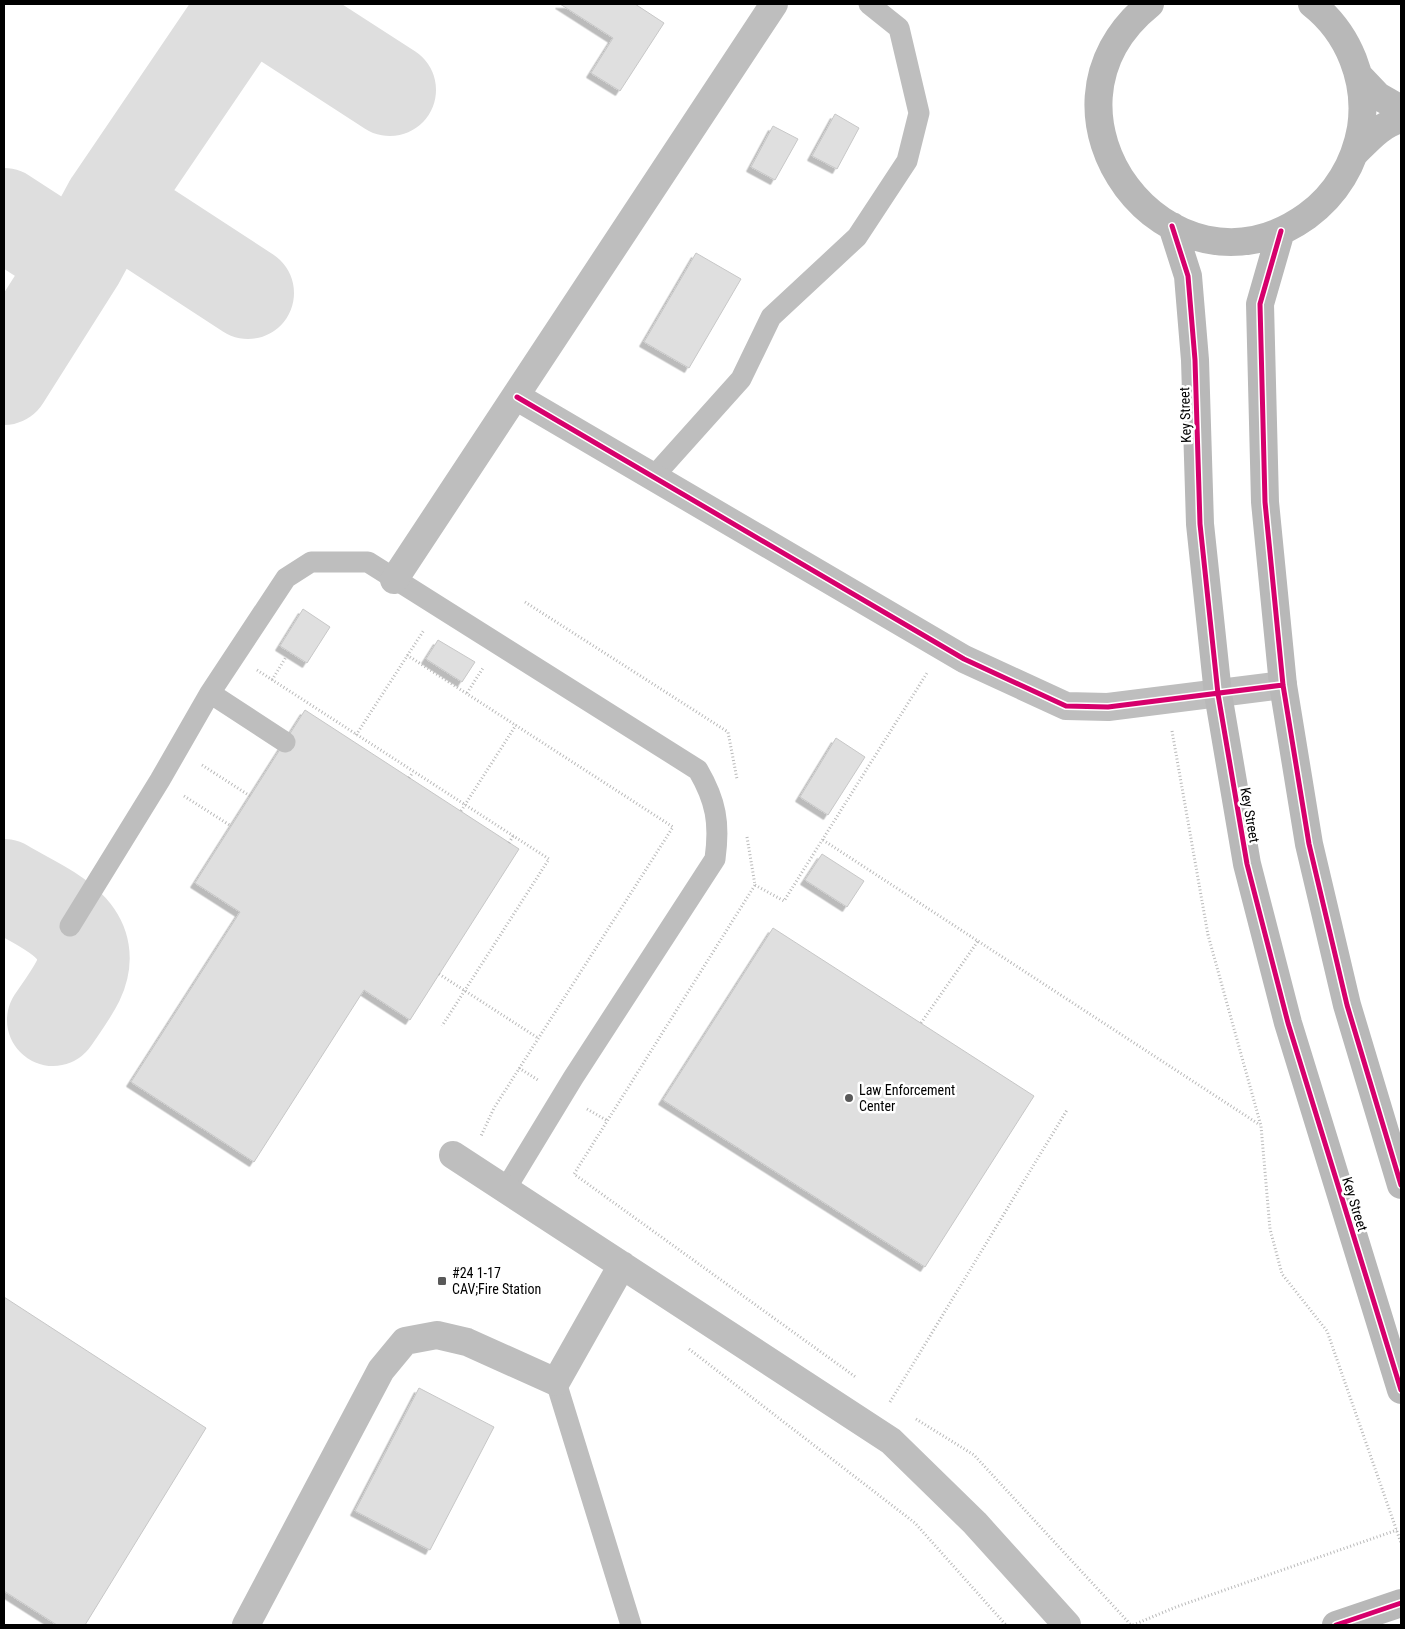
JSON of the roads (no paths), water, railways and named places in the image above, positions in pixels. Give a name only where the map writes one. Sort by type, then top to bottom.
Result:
[{"type":"main road","points":[[1150,4],[1128,25],[1110,55],[1100,89],[1100,124],[1105,148],[1120,179],[1143,206],[1172,226],[1198,236],[1226,240],[1253,238],[1281,231],[1305,218],[1326,200],[1340,183],[1355,153],[1362,121],[1358,76],[1352,55],[1342,37],[1325,15],[1312,4]]},
{"type":"main road","points":[[1358,76],[1378,96],[1401,109]]},
{"type":"main road","points":[[1355,153],[1374,134],[1392,122],[1401,119]]},
{"type":"main road","name":"Key Street","points":[[1172,226],[1188,276],[1195,360],[1200,524],[1218,694],[1247,864],[1288,1023],[1401,1390]]},
{"type":"main road","points":[[1281,231],[1260,304],[1265,502],[1283,685],[1309,844],[1347,1005],[1401,1185]]},
{"type":"main road","points":[[1336,1625],[1401,1603]]},
{"type":"street","points":[[394,580],[517,397],[774,4]]},
{"type":"street","points":[[517,397],[964,659],[1066,706],[1108,707],[1283,685]]},
{"type":"street","points":[[453,1155],[891,1441],[975,1523],[1067,1625]]},
{"type":"street","points":[[246,1625],[381,1370],[405,1341],[437,1335],[467,1342],[556,1382],[622,1265]]},
{"type":"lane","points":[[654,476],[741,379],[771,316],[856,237],[907,161],[919,113],[899,28],[869,4]]},
{"type":"lane","points":[[70,926],[179,750],[210,693],[286,578],[311,562],[368,562],[698,770],[709,789],[716,811],[718,834],[715,859],[573,1078],[505,1190]]},
{"type":"lane","points":[[210,693],[285,742]]},
{"type":"lane","points":[[556,1382],[631,1625]]},
{"type":"place","name":"Law Enforcement Center","points":[[849,1098]]},
{"type":"place","name":"#24 1-17 CAV;Fire Station","points":[[442,1281]]}]
